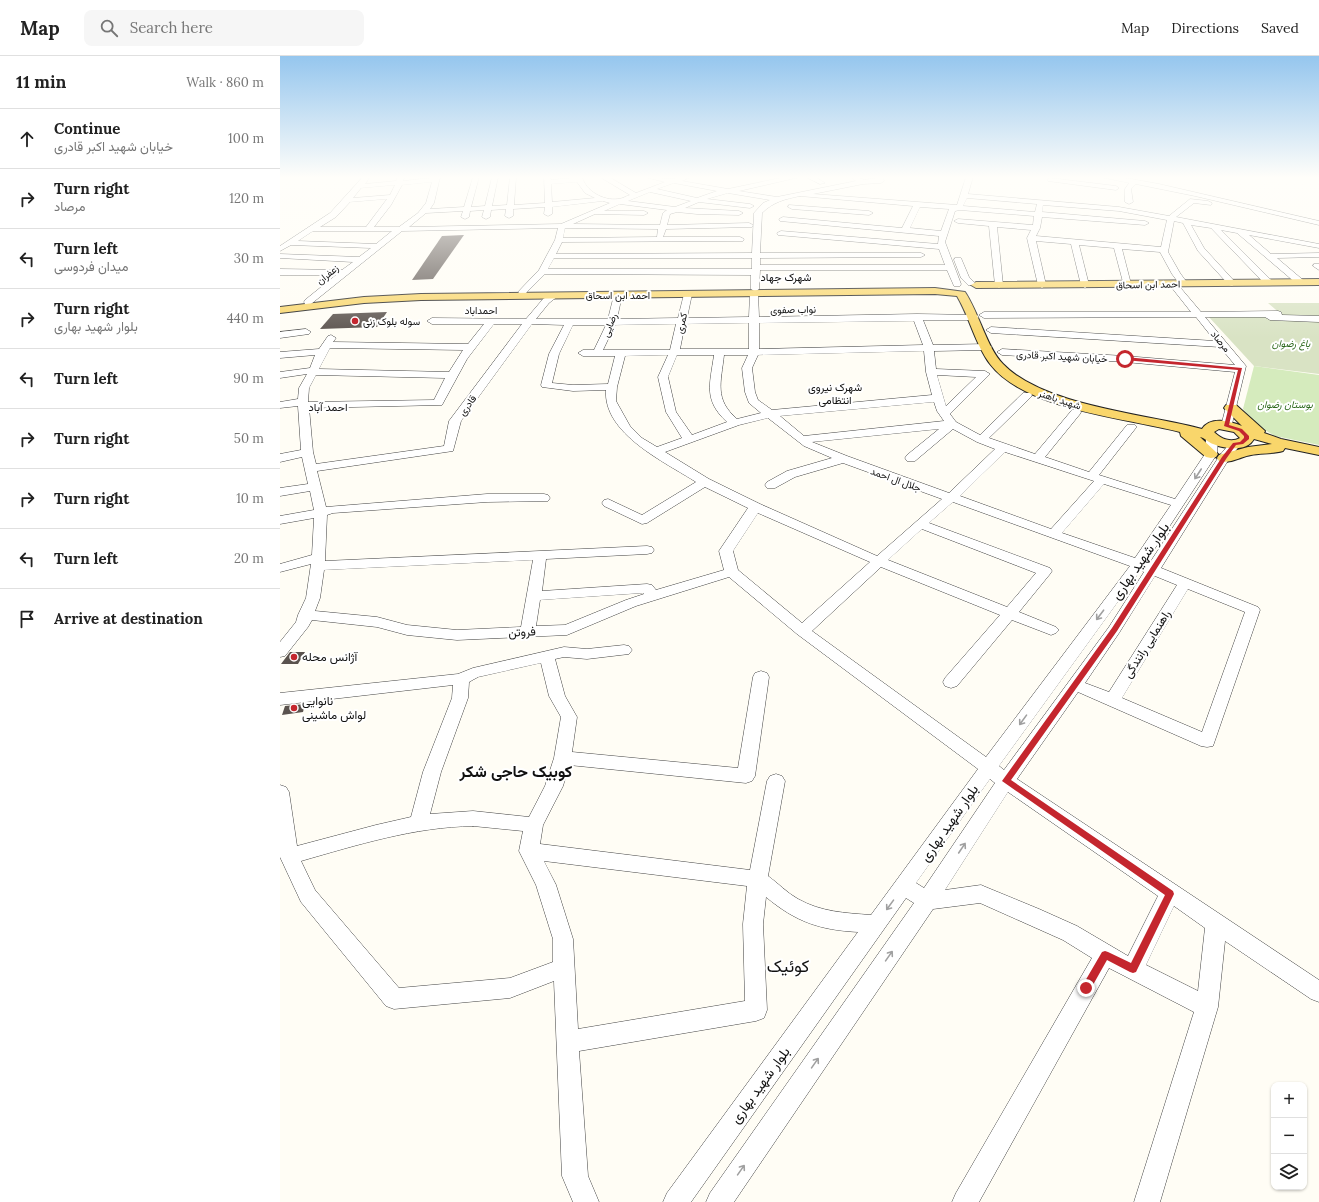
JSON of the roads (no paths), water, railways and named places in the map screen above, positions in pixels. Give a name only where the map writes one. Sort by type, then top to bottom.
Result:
[{"type":"main road","name":"احمد ابن اسحاق","points":[[976,288],[1002,291],[1232,283],[1319,282]]},
{"type":"main road","name":"احمد ابن اسحاق","points":[[555,294],[755,291],[935,291],[1000,285],[1126,284],[1319,287]]},
{"type":"main road","name":"شهید باهنر","points":[[976,288],[979,316],[994,349],[1016,372],[1026,378],[1064,394],[1223,441],[1278,445],[1319,451]]},
{"type":"main road","name":"شهید باهنر","points":[[957,289],[991,330],[998,366],[1006,374],[1032,389],[1084,407],[1176,426],[1223,441]]},
{"type":"main road","name":"احمد ابن اسحاق","points":[[280,306],[396,294],[528,293],[618,295],[755,291]]},
{"type":"main road","name":"احمد ابن اسحاق","points":[[280,310],[396,298],[528,293]]},
{"type":"main road","points":[[1231,408],[1249,425],[1278,445]]},
{"type":"main road","points":[[1176,426],[1196,440],[1223,441],[1248,451],[1278,445]]},
{"type":"main road","points":[[1223,441],[1226,426]]},
{"type":"main road","name":"شهید باهنر","points":[[1278,445],[1319,457]]},
{"type":"street","points":[[280,249],[309,230]]},
{"type":"street","name":"زعفران","points":[[308,302],[398,230]]},
{"type":"street","points":[[528,293],[543,272],[559,240],[561,230]]},
{"type":"street","points":[[654,256],[661,230]]},
{"type":"street","name":"جلال ال احمد","points":[[761,230],[764,246],[756,255],[755,270],[754,352],[748,368],[750,392],[753,401],[808,444],[843,459],[1146,567]]},
{"type":"street","points":[[845,253],[858,230]]},
{"type":"street","points":[[910,230],[944,234]]},
{"type":"street","points":[[945,230],[942,247],[957,289]]},
{"type":"street","points":[[994,230],[1000,285]]},
{"type":"street","points":[[1035,230],[1031,238],[1042,285]]},
{"type":"street","points":[[1031,238],[1164,250],[1168,230]]},
{"type":"street","points":[[1191,230],[1201,249],[1232,283]]},
{"type":"street","points":[[1217,230],[1269,283]]},
{"type":"street","points":[[1239,230],[1300,282]]},
{"type":"street","points":[[1240,230],[1319,246]]},
{"type":"street","points":[[781,233],[942,247]]},
{"type":"street","points":[[559,240],[740,239]]},
{"type":"street","points":[[1074,242],[1085,285]]},
{"type":"street","points":[[290,243],[379,246]]},
{"type":"street","points":[[764,246],[845,253]]},
{"type":"street","points":[[1117,246],[1126,284]]},
{"type":"street","name":"مرصاد","points":[[1164,250],[1176,274],[1180,286],[1199,315],[1241,366],[1241,369]]},
{"type":"street","points":[[954,251],[965,278],[976,288]]},
{"type":"street","points":[[550,256],[845,253],[921,255]]},
{"type":"street","points":[[1269,256],[1319,255]]},
{"type":"street","points":[[280,256],[360,260]]},
{"type":"street","points":[[543,272],[950,267]]},
{"type":"street","points":[[280,272],[344,273]]},
{"type":"street","points":[[318,283],[332,283]]},
{"type":"street","name":"قادری","points":[[312,468],[449,449],[455,421],[531,321],[546,302],[555,294]]},
{"type":"street","name":"کمری","points":[[688,294],[674,352],[663,377],[671,412],[680,428],[689,439]]},
{"type":"street","name":"رضایی","points":[[597,353],[612,322],[618,295]]},
{"type":"street","name":"نواب صفوی","points":[[570,321],[612,322],[979,316],[1199,315],[1274,316],[1319,319]]},
{"type":"street","points":[[1075,316],[1083,346]]},
{"type":"street","points":[[1130,316],[1137,339]]},
{"type":"street","points":[[917,317],[929,348],[931,372],[944,414],[952,424],[968,434],[1003,448],[1179,504]]},
{"type":"street","name":"احمداباد","points":[[432,321],[570,321]]},
{"type":"street","points":[[280,405],[303,403],[438,402],[451,375],[470,347],[492,321]]},
{"type":"street","points":[[570,321],[554,354],[546,385],[573,388],[612,387]]},
{"type":"street","points":[[991,330],[1083,346],[1137,339],[1223,344]]},
{"type":"street","points":[[280,335],[306,332]]},
{"type":"street","points":[[280,355],[327,345],[470,347]]},
{"type":"street","points":[[280,652],[303,624],[305,615],[313,598],[318,562],[321,513],[312,468],[307,452],[303,403],[304,388],[327,345]]},
{"type":"street","name":"خیابان شهید اکبر قادری","points":[[583,353],[754,352],[929,348],[994,349],[1083,346],[1241,369]]},
{"type":"street","points":[[719,352],[716,386],[717,401],[724,413],[735,423]]},
{"type":"street","points":[[621,353],[612,387],[611,401],[625,428],[638,440],[705,482],[754,507],[880,562],[1051,630]]},
{"type":"street","points":[[1226,426],[1241,369]]},
{"type":"street","points":[[280,375],[314,371],[451,375]]},
{"type":"street","points":[[931,372],[984,374],[944,414]]},
{"type":"street","points":[[981,440],[1028,395]]},
{"type":"street","points":[[656,451],[735,423],[769,414],[939,398]]},
{"type":"street","points":[[1038,458],[1076,412]]},
{"type":"street","points":[[804,440],[952,424]]},
{"type":"street","points":[[911,458],[952,424]]},
{"type":"street","points":[[1054,534],[1097,478],[1131,427]]},
{"type":"street","name":"بلوار شهید بهاری","points":[[719,1202],[927,901],[1006,781],[1114,630],[1179,504],[1223,441]]},
{"type":"street","name":"بلوار شهید بهاری","points":[[676,1202],[989,767],[1146,567],[1223,441]]},
{"type":"street","points":[[802,631],[880,562],[920,524],[951,498],[1003,448]]},
{"type":"street","points":[[280,458],[307,452]]},
{"type":"street","points":[[771,485],[792,474],[843,459]]},
{"type":"street","points":[[608,502],[642,520],[705,482]]},
{"type":"street","points":[[280,492],[316,486]]},
{"type":"street","points":[[280,520],[321,513],[331,509],[487,498],[544,498]]},
{"type":"street","points":[[754,507],[726,552],[730,572],[802,631],[989,767],[1006,781],[1170,894],[1319,992]]},
{"type":"street","points":[[920,524],[1045,571],[951,682]]},
{"type":"street","points":[[280,568],[318,562],[540,556],[647,550]]},
{"type":"street","points":[[528,632],[540,556]]},
{"type":"street","points":[[1075,684],[1207,741],[1254,610],[1146,567]]},
{"type":"street","name":"فروتن","points":[[305,615],[377,622],[408,630],[458,635],[567,630],[624,606],[730,572]]},
{"type":"street","name":"راهنمایی رانندگی","points":[[1112,700],[1185,583]]},
{"type":"street","points":[[534,596],[647,588],[653,596]]},
{"type":"street","points":[[280,699],[461,679],[473,673],[564,652],[588,654],[624,650]]},
{"type":"street","points":[[547,657],[557,696],[569,717],[563,758],[554,786],[534,825],[529,851],[546,885],[563,939],[563,968],[575,1176],[586,1202]]},
{"type":"street","points":[[563,758],[746,776],[761,677]]},
{"type":"street","points":[[419,823],[432,772],[460,698],[461,679]]},
{"type":"street","points":[[567,1042],[756,1010],[753,924],[758,879],[776,781]]},
{"type":"street","points":[[280,792],[289,856],[308,896],[394,999],[510,988],[563,968]]},
{"type":"street","points":[[289,856],[390,828],[419,823],[465,819],[504,821],[534,825]]},
{"type":"street","points":[[529,851],[758,879],[790,905],[819,918],[840,922],[877,924]]},
{"type":"street","points":[[904,886],[927,901],[981,894],[1032,915],[1070,933],[1105,955],[1208,1007]]},
{"type":"street","points":[[1133,969],[1170,894]]},
{"type":"street","points":[[1147,1202],[1208,1007],[1216,924]]},
{"type":"street","points":[[965,1202],[1105,955]]},
{"type":"place","name":"سوله بلوک زنی","points":[[355,321]]},
{"type":"place","name":"آژانس محله","points":[[294,657]]},
{"type":"place","name":"نانوایی لواش ماشینی","points":[[294,708]]},
{"type":"district","name":"شهرک جهاد","points":[[786,277]]},
{"type":"district","name":"شهرک نیروی انتظامی","points":[[835,393]]},
{"type":"district","name":"احمد آباد","points":[[328,407]]},
{"type":"district","name":"کوبیک حاجی شکر","points":[[516,771]]},
{"type":"district","name":"کوئیک","points":[[788,966]]},
{"type":"park label","name":"باغ رضوان","points":[[1291,343]]},
{"type":"park label","name":"بوستان رضوان","points":[[1285,404]]}]
